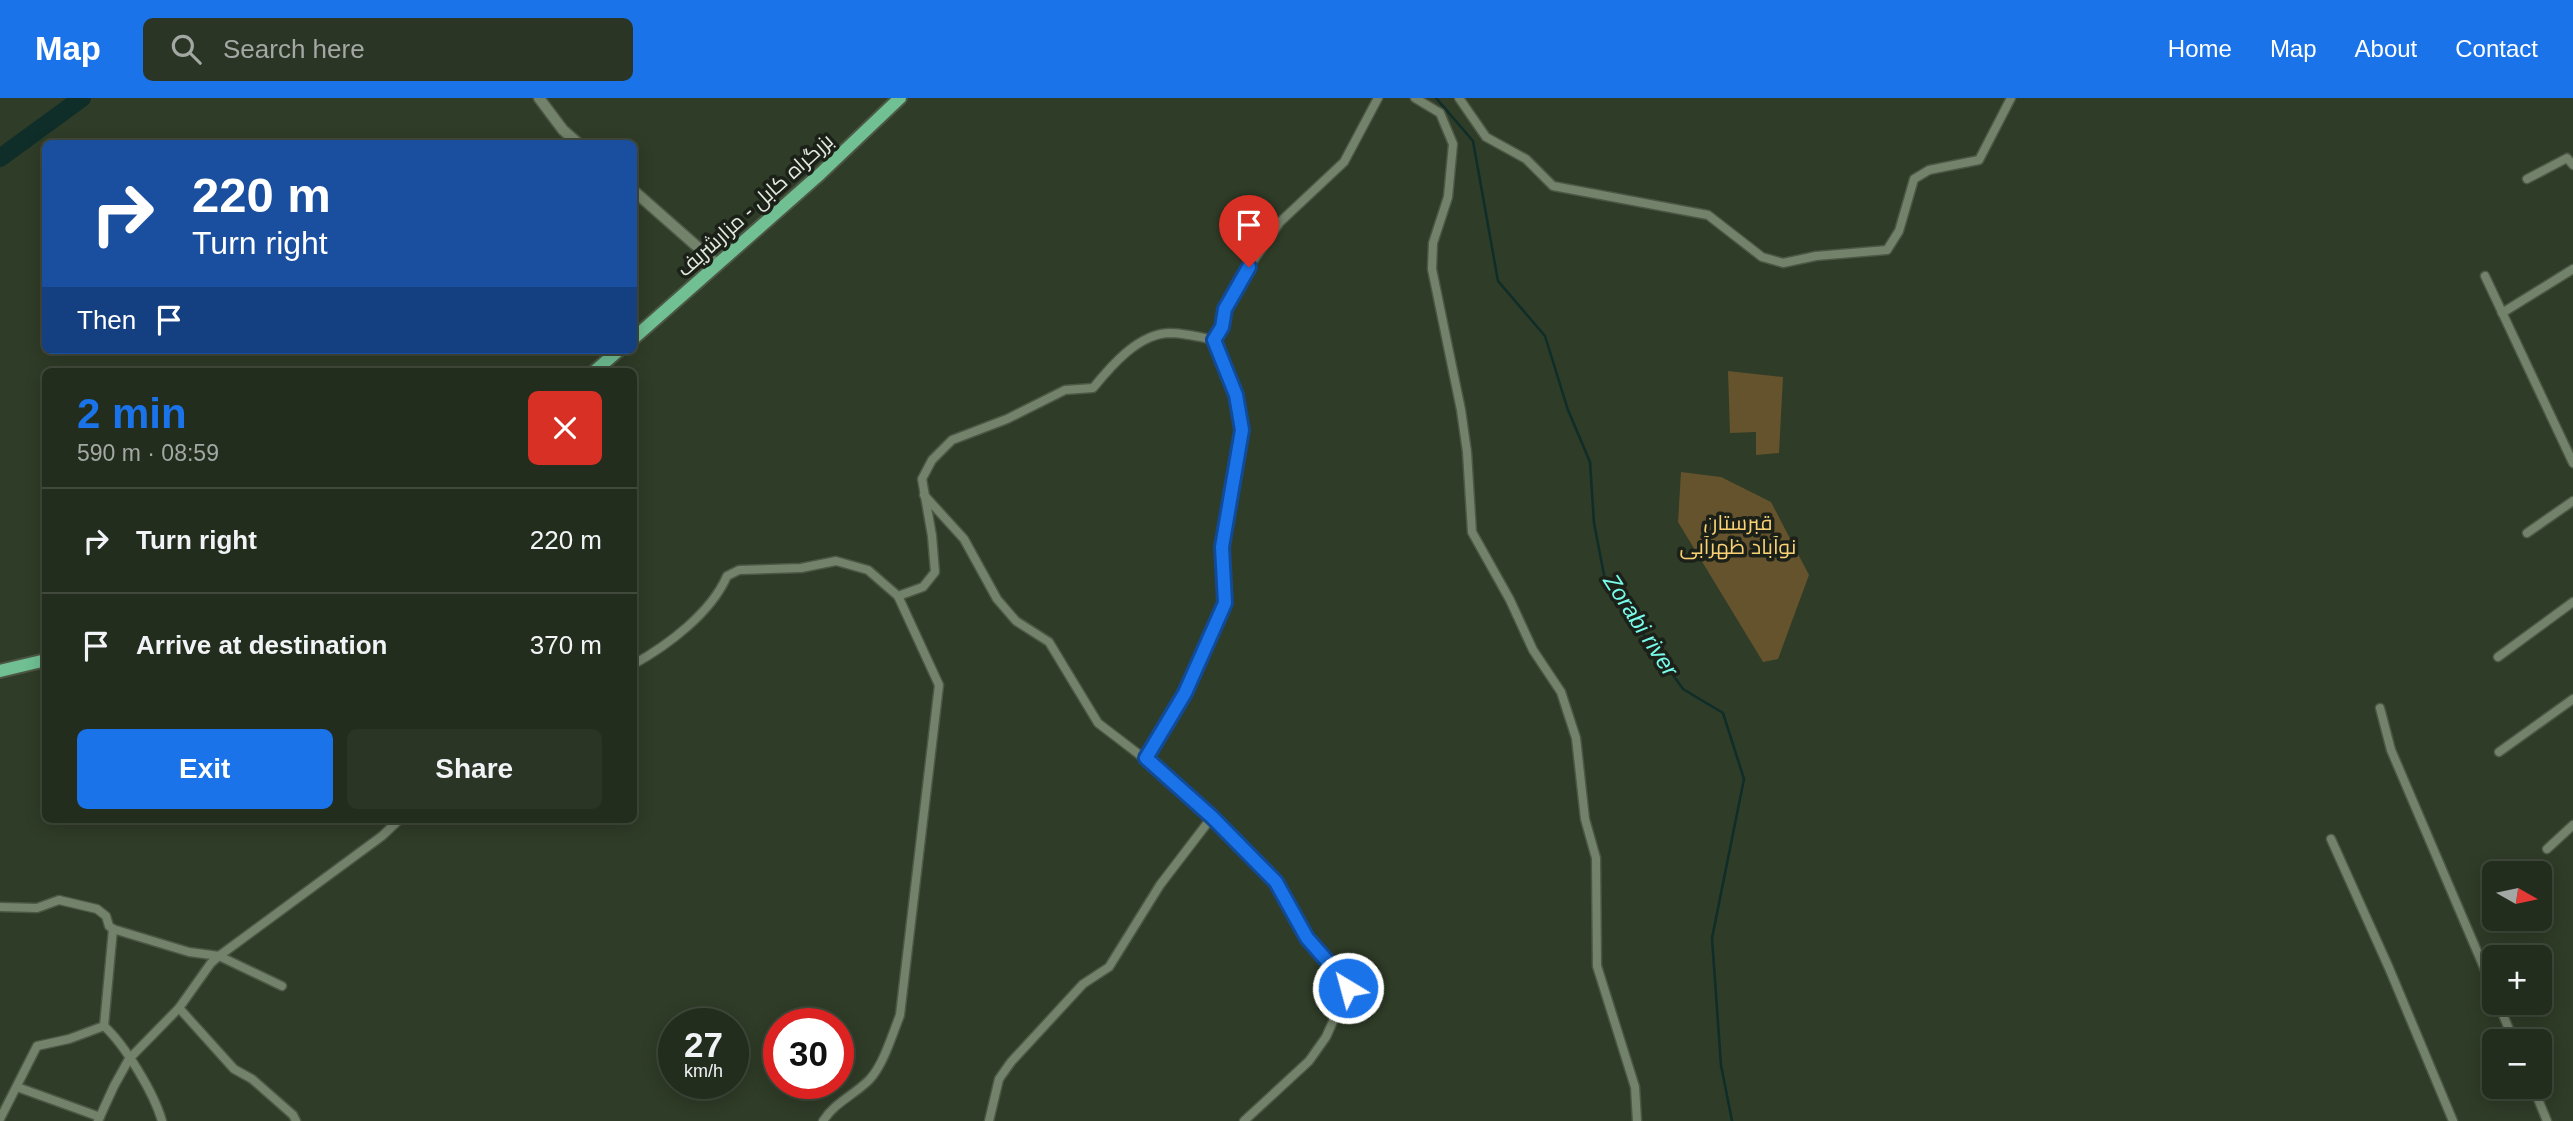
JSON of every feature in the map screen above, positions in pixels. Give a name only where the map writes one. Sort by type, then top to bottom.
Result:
[{"type":"highway","name":"بزرگراه کابل - مزارشریف","points":[[637,335],[820,174],[900,98]]},
{"type":"highway","points":[[598,368],[614,354]]},
{"type":"highway","points":[[0,671],[42,661]]},
{"type":"street","points":[[539,98],[563,130],[574,140]]},
{"type":"street","points":[[1214,340],[1222,327],[1225,309],[1249,267],[1280,222],[1344,163],[1378,98]]},
{"type":"street","points":[[1415,98],[1440,113],[1453,144],[1448,197],[1433,243],[1432,269],[1461,410],[1467,452],[1472,532],[1510,600],[1533,650],[1561,692],[1576,738],[1585,819],[1596,858],[1597,966],[1635,1087],[1637,1121]]},
{"type":"street","points":[[1459,98],[1486,137],[1526,159],[1553,186],[1708,215],[1762,257],[1783,263],[1816,256],[1887,250],[1899,230],[1914,179],[1929,170],[1979,160],[2011,98]]},
{"type":"street","points":[[2527,179],[2567,158],[2573,165]]},
{"type":"street","points":[[637,194],[718,265]]},
{"type":"street","points":[[2502,313],[2573,269]]},
{"type":"street","points":[[2485,276],[2573,463]]},
{"type":"street","points":[[898,596],[923,587],[935,572],[922,479],[932,460],[951,439],[1007,419],[1065,390],[1093,388],[1109,369],[1141,342],[1167,333],[1214,340]]},
{"type":"street","points":[[1146,758],[1185,693],[1225,603],[1222,547],[1242,430],[1236,395],[1214,340]]},
{"type":"street","points":[[924,494],[964,539],[997,599],[1016,621],[1049,642],[1098,723],[1146,758],[1212,817],[1276,882],[1307,938],[1348,988],[1326,1037],[1309,1061],[1244,1121]]},
{"type":"street","points":[[2527,533],[2573,501]]},
{"type":"street","points":[[637,662],[665,647],[719,594],[727,576],[739,569],[801,568],[836,562],[868,570],[898,596],[939,685],[900,1015],[890,1042],[871,1078],[830,1110],[823,1121]]},
{"type":"street","points":[[2498,657],[2573,602]]},
{"type":"street","points":[[2499,752],[2573,699]]},
{"type":"street","points":[[2380,708],[2391,750],[2482,963]]},
{"type":"street","points":[[989,1121],[999,1079],[1011,1062],[1083,984],[1109,967],[1160,886],[1212,817]]},
{"type":"street","points":[[17,1087],[99,1119],[130,1059],[179,1008],[211,963],[383,836],[396,823]]},
{"type":"street","points":[[2547,849],[2573,825]]},
{"type":"street","points":[[2331,839],[2453,1121]]},
{"type":"street","points":[[0,907],[37,908],[59,900],[97,909],[106,916],[113,929],[189,952],[219,956],[282,986]]},
{"type":"street","points":[[104,1026],[113,929]]},
{"type":"street","points":[[179,1008],[234,1069],[252,1079],[293,1115],[296,1121]]},
{"type":"street","points":[[104,1026],[113,1034],[146,1084],[162,1121]]},
{"type":"street","points":[[0,1119],[37,1046],[69,1040],[104,1026]]},
{"type":"street","points":[[2538,1099],[2547,1121]]},
{"type":"green space","points":[[1728,371],[1783,377],[1779,453],[1756,455],[1756,432],[1730,433]]},
{"type":"green space","name":"قبرستان نوآباد ظهرآبی","points":[[1681,472],[1721,477],[1771,502],[1809,575],[1778,659],[1763,662],[1678,522]]},
{"type":"waterway","points":[[0,158],[82,98]]},
{"type":"waterway","name":"Zorabi river","points":[[1436,98],[1473,141],[1498,281],[1545,336],[1568,410],[1590,462],[1594,523],[1605,580],[1683,689],[1723,713],[1744,779],[1712,938],[1721,1065],[1732,1121]]},
{"type":"route","points":[[1249,267],[1225,309],[1222,327],[1214,340],[1236,395],[1242,430],[1222,547],[1225,603],[1185,693],[1146,758],[1179,785],[1276,882],[1307,938],[1348,988]]}]
